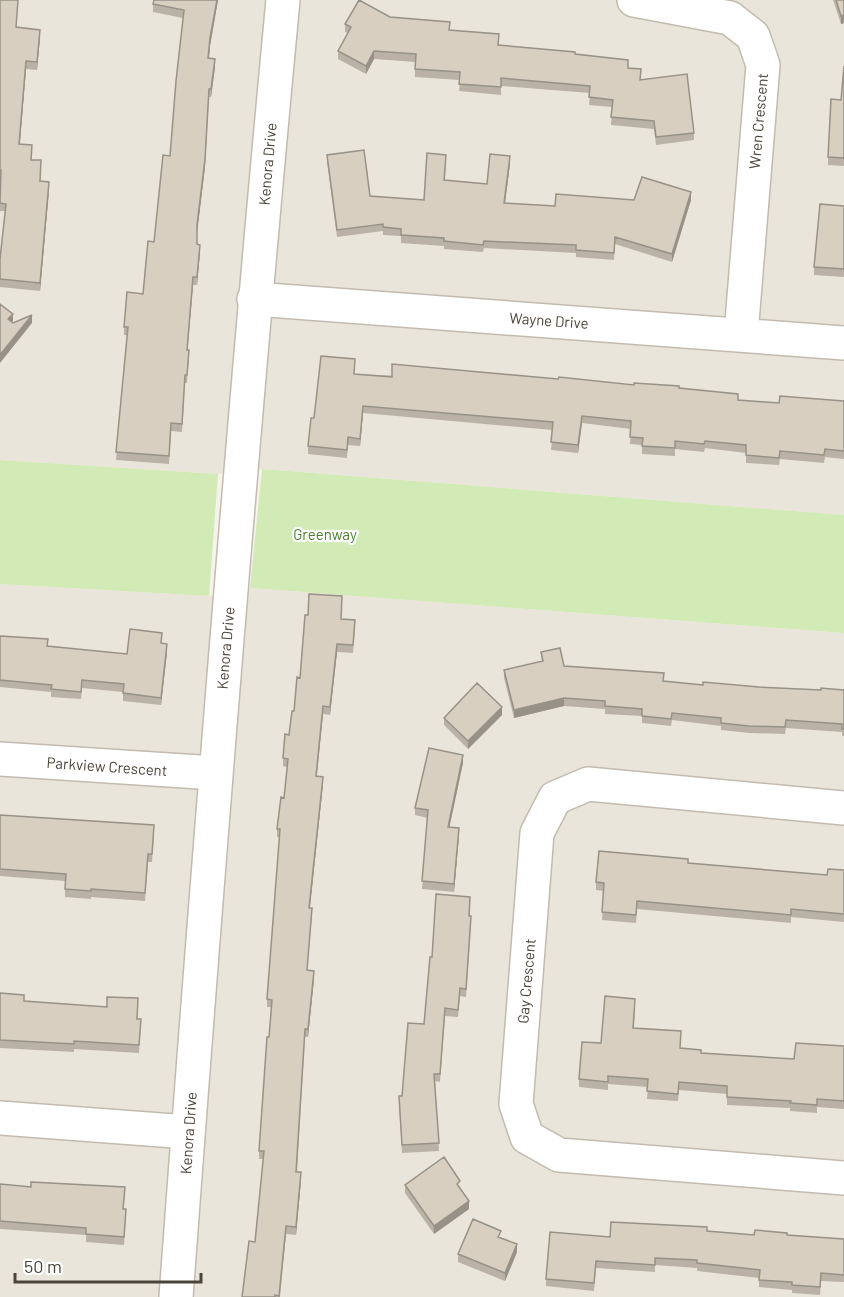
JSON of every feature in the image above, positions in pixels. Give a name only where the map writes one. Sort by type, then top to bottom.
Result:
[{"type":"street","name":"Kenora Drive","points":[[176,1297],[215,774],[254,299],[283,0]]},
{"type":"street","name":"Wren Crescent","points":[[634,0],[730,18],[753,36],[760,55],[762,65],[741,334]]},
{"type":"street","name":"Wayne Drive","points":[[254,299],[844,343]]},
{"type":"street","name":"Parkview Crescent","points":[[0,759],[215,774]]},
{"type":"street","name":"Gay Crescent","points":[[844,808],[588,784],[555,798],[537,833],[516,1104],[527,1137],[559,1155],[844,1178]]},
{"type":"street","points":[[0,1118],[188,1132]]},
{"type":"shaded area","points":[[0,0],[844,0],[844,515],[262,469],[218,474],[0,460]]},
{"type":"shaded area","points":[[0,584],[209,596],[250,588],[844,633],[844,1297],[0,1297]]},
{"type":"green space","points":[[0,460],[218,474],[209,596],[0,584]]},
{"type":"green space","name":"Greenway","points":[[262,469],[844,515],[844,633],[250,588]]},
{"type":"building","points":[[0,0],[18,0],[16,27],[40,30],[37,62],[26,61],[19,144],[32,145],[31,160],[41,160],[40,181],[49,182],[40,283],[0,279],[6,204],[0,203]]},
{"type":"building","points":[[154,0],[217,0],[208,58],[215,59],[211,89],[209,89],[205,159],[197,225],[197,244],[200,245],[197,277],[193,277],[182,424],[171,423],[169,456],[116,452],[128,327],[124,327],[127,292],[143,294],[148,241],[154,242],[163,155],[170,156],[184,10],[153,4]]},
{"type":"building","points":[[359,0],[390,17],[450,22],[449,30],[499,34],[498,45],[575,52],[575,54],[628,60],[628,68],[641,69],[640,80],[687,74],[694,133],[656,137],[654,121],[611,117],[613,100],[589,97],[590,86],[501,78],[501,87],[459,84],[460,72],[415,69],[416,54],[374,51],[366,66],[338,51],[351,27],[345,24]]},
{"type":"building","points":[[836,0],[844,0],[844,15],[841,16]]},
{"type":"building","points":[[844,66],[844,158],[828,157],[831,99],[841,100]]},
{"type":"building","points":[[364,150],[370,196],[424,200],[427,153],[446,155],[444,180],[487,184],[490,154],[510,156],[504,203],[555,206],[556,194],[634,200],[642,177],[691,192],[672,254],[615,237],[614,253],[576,250],[576,245],[484,241],[483,245],[444,241],[444,238],[401,235],[401,229],[383,227],[383,224],[337,230],[327,155]]},
{"type":"building","points":[[820,204],[844,206],[844,269],[814,267]]},
{"type":"building","points":[[0,304],[13,314],[8,319],[13,323],[32,315],[0,355]]},
{"type":"building","points":[[321,356],[355,359],[354,374],[392,377],[392,364],[634,385],[634,383],[679,386],[679,388],[738,394],[738,400],[779,403],[780,396],[844,401],[844,451],[825,449],[824,455],[780,451],[779,458],[746,455],[746,445],[705,441],[704,444],[675,441],[675,448],[642,446],[643,438],[630,437],[631,421],[582,416],[578,445],[551,442],[553,422],[363,406],[360,439],[348,437],[347,450],[308,446],[311,418],[314,418]]},
{"type":"building","points":[[309,594],[342,596],[341,619],[355,620],[353,645],[337,644],[330,707],[323,706],[316,776],[323,777],[309,908],[312,908],[307,970],[314,971],[308,1029],[305,1029],[296,1172],[301,1172],[296,1227],[286,1226],[279,1296],[242,1297],[249,1241],[255,1242],[264,1151],[259,1151],[267,1037],[269,1037],[272,1000],[267,999],[280,829],[277,829],[281,797],[284,798],[288,759],[283,758],[285,734],[289,735],[297,677],[300,678]]},
{"type":"building","points":[[130,629],[162,633],[161,643],[167,644],[161,698],[123,693],[124,684],[82,680],[81,692],[51,689],[52,685],[0,680],[0,636],[48,639],[47,646],[127,654]]},
{"type":"building","points":[[560,648],[564,666],[664,673],[663,681],[703,685],[703,682],[759,687],[844,690],[844,729],[842,729],[842,724],[786,720],[785,727],[749,726],[721,723],[721,718],[672,713],[671,719],[642,716],[642,709],[605,706],[605,701],[564,698],[514,710],[504,670],[543,661],[541,652]]},
{"type":"building","points":[[477,683],[502,707],[468,741],[444,718]]},
{"type":"building","points":[[429,748],[463,755],[448,827],[459,828],[454,884],[422,881],[428,810],[415,808]]},
{"type":"building","points":[[0,815],[154,825],[152,854],[148,854],[145,893],[65,889],[66,874],[0,869]]},
{"type":"building","points":[[599,851],[688,859],[688,863],[827,875],[828,869],[844,870],[844,914],[791,909],[791,915],[637,901],[636,915],[602,912],[604,883],[596,882]]},
{"type":"building","points":[[436,894],[470,897],[469,916],[471,916],[466,989],[460,988],[458,1010],[445,1008],[440,1074],[434,1074],[439,1143],[402,1145],[399,1096],[402,1096],[408,1023],[424,1024],[430,957],[432,957]]},
{"type":"building","points":[[0,993],[24,995],[24,1001],[107,1007],[107,997],[138,998],[137,1019],[141,1019],[139,1045],[0,1040]]},
{"type":"building","points":[[605,996],[635,999],[633,1028],[681,1031],[680,1048],[701,1050],[701,1053],[794,1059],[796,1043],[844,1046],[844,1101],[817,1099],[817,1105],[727,1097],[727,1086],[679,1082],[678,1094],[647,1091],[648,1079],[608,1076],[608,1082],[579,1079],[582,1042],[601,1043]]},
{"type":"building","points":[[444,1157],[460,1181],[457,1184],[469,1201],[434,1226],[405,1185]]},
{"type":"building","points":[[31,1182],[125,1187],[124,1237],[86,1234],[86,1228],[0,1221],[0,1184],[31,1187]]},
{"type":"building","points":[[473,1219],[501,1231],[498,1237],[517,1244],[505,1273],[458,1254]]},
{"type":"building","points":[[611,1222],[707,1227],[707,1231],[754,1235],[755,1230],[844,1239],[844,1275],[821,1273],[820,1287],[792,1285],[792,1282],[759,1280],[760,1270],[697,1263],[697,1260],[655,1258],[655,1265],[596,1261],[594,1283],[546,1279],[550,1232],[610,1237]]}]
